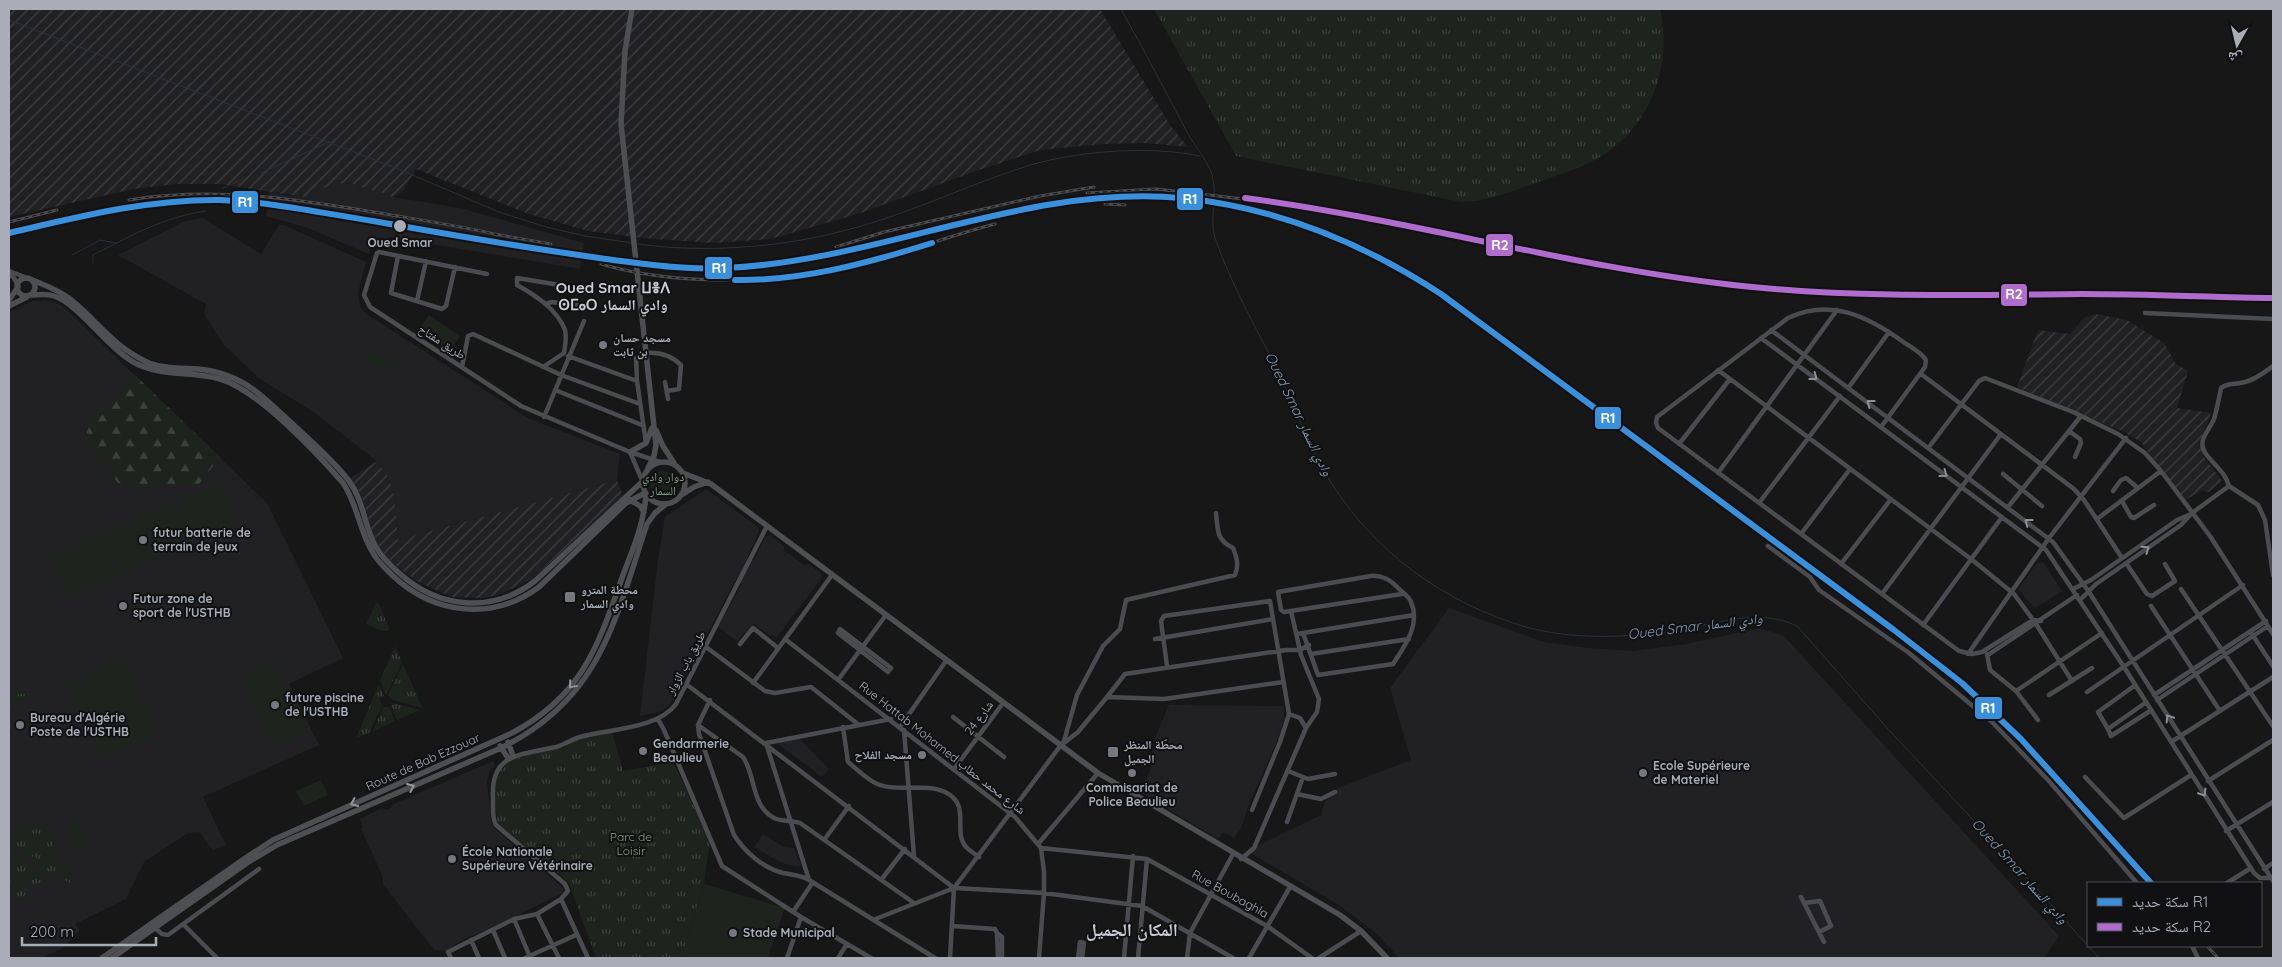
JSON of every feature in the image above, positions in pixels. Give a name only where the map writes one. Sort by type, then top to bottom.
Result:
[{"type":"main road","points":[[9,300],[23,279],[30,279],[69,298],[127,351],[157,365],[223,374],[242,382],[262,396],[335,464],[348,480],[362,506],[374,543],[387,561],[413,584],[438,598],[465,604],[500,600],[520,592],[536,581],[642,481],[653,460],[656,445],[622,143],[620,104],[624,51],[632,9]]},
{"type":"main road","points":[[9,306],[34,291],[35,286],[30,279]]},
{"type":"main road","points":[[18,287],[22,295],[44,294],[59,298],[111,346],[136,363],[163,372],[217,378],[238,386],[253,396],[344,483],[352,498],[375,557],[404,585],[437,604],[463,610],[477,610],[502,606],[523,597],[539,587],[630,500],[645,494]]},
{"type":"main road","points":[[630,452],[646,443],[653,423]]},
{"type":"main road","points":[[653,423],[663,446],[681,471],[685,485],[681,496]]},
{"type":"main road","points":[[648,468],[660,462],[667,462],[681,471],[708,482],[1098,773],[1290,888],[1340,915],[1360,931],[1387,958]]},
{"type":"main road","points":[[642,481],[645,494],[654,502],[666,504],[694,487],[708,482]]},
{"type":"main road","name":"Route de Bab Ezzouar","points":[[108,957],[244,858],[273,840],[501,738],[534,720],[563,696],[586,666],[605,626],[644,512],[645,494]]},
{"type":"main road","points":[[630,500],[640,506],[644,512]]},
{"type":"main road","name":"Route de Bab Ezzouar","points":[[108,957],[155,928],[248,862],[277,845],[501,748],[540,725],[569,699],[592,669],[610,632],[647,524],[655,513],[666,504]]},
{"type":"main road","points":[[608,618],[614,621]]},
{"type":"main road","points":[[605,626],[610,632]]},
{"type":"main road","points":[[501,738],[509,744],[510,757]]},
{"type":"main road","points":[[501,738],[501,748],[510,757]]},
{"type":"street","name":"طريق مفتاح","points":[[487,274],[376,253],[364,295],[370,307],[521,406],[630,452],[660,462]]},
{"type":"street","points":[[398,256],[391,293],[445,308],[455,267]]},
{"type":"street","points":[[417,301],[426,261]]},
{"type":"street","points":[[9,273],[30,279]]},
{"type":"street","points":[[9,273],[14,278],[18,287]]},
{"type":"street","points":[[544,367],[564,354],[565,330],[558,318],[545,304],[533,294],[517,285],[517,278],[590,290]]},
{"type":"street","points":[[533,294],[534,281]]},
{"type":"street","points":[[545,304],[552,302],[583,306]]},
{"type":"street","points":[[1881,427],[1921,374],[1926,365],[1925,358],[1889,332],[1869,321],[1837,310],[1817,308],[1806,310],[1788,318],[1718,370],[1656,420],[1658,428],[1679,444],[1955,649],[1968,654],[1987,653],[2035,622],[2079,598],[2094,585],[2181,525],[2192,513]]},
{"type":"street","points":[[1718,473],[1837,310]]},
{"type":"street","points":[[2144,313],[2273,319]]},
{"type":"street","points":[[544,417],[584,320]]},
{"type":"street","points":[[1771,330],[2049,538],[2083,584],[2271,879]]},
{"type":"street","points":[[1849,387],[1889,332]]},
{"type":"street","points":[[462,367],[468,336],[473,334],[561,375],[640,404]]},
{"type":"street","points":[[1760,338],[2043,547],[2102,632],[2134,686],[2251,868],[2258,877],[2271,879]]},
{"type":"street","points":[[646,353],[655,353],[668,357],[680,365],[679,390],[667,391]]},
{"type":"street","points":[[564,354],[637,381]]},
{"type":"street","points":[[636,358],[642,425],[646,443]]},
{"type":"street","points":[[2273,366],[2254,379],[2243,383],[2225,385],[2221,388],[2213,420],[2203,438],[2202,446],[2205,453],[2225,475],[2229,486],[2258,505],[2265,520],[2273,575]]},
{"type":"street","points":[[1718,370],[1933,529],[2011,591],[2035,622],[2072,681]]},
{"type":"street","points":[[1921,374],[2080,496],[2147,594],[2152,596],[2174,581],[2164,564]]},
{"type":"street","points":[[1929,447],[1979,381],[1985,378],[2081,416],[2126,438],[2145,453],[2161,471],[2243,585],[2273,634]]},
{"type":"street","points":[[1679,444],[1730,379]]},
{"type":"street","points":[[665,382],[668,399]]},
{"type":"street","points":[[555,390],[642,425]]},
{"type":"street","points":[[1759,503],[1840,396]]},
{"type":"street","points":[[2008,507],[2081,416]]},
{"type":"street","points":[[2069,430],[2080,439],[2081,444],[2075,457]]},
{"type":"street","points":[[1882,594],[1933,529],[2001,434]]},
{"type":"street","points":[[1968,654],[2049,538],[2126,438]]},
{"type":"street","points":[[630,452],[642,481]]},
{"type":"street","points":[[1801,534],[1850,469]]},
{"type":"street","points":[[2097,519],[2161,471]]},
{"type":"street","points":[[2003,474],[2042,506]]},
{"type":"street","points":[[2113,491],[2121,480],[2126,478],[2138,488]]},
{"type":"street","points":[[2073,589],[2177,520],[2192,513],[2229,486]]},
{"type":"street","points":[[1841,564],[1892,499]]},
{"type":"street","points":[[2122,501],[2131,517],[2134,518],[2154,505]]},
{"type":"street","points":[[950,958],[954,888],[1061,745],[1066,736],[1077,695],[1103,646],[1122,624],[1126,600],[1235,575],[1237,569],[1236,556],[1233,548],[1223,543],[1219,537],[1216,513]]},
{"type":"street","points":[[1923,625],[2002,517]]},
{"type":"street","name":"طريق باب الزوار","points":[[658,719],[672,709],[706,647],[767,526]]},
{"type":"street","points":[[1768,546],[1810,578],[1819,590],[1909,653],[1992,722],[2049,781],[2136,882]]},
{"type":"street","points":[[753,683],[832,575]]},
{"type":"street","points":[[1304,633],[1318,675],[1393,664],[1409,639],[1414,615],[1408,596],[1402,594],[1284,612],[1281,610],[1278,592],[1377,575],[1384,577],[1397,587],[1402,594]]},
{"type":"street","points":[[2087,692],[2243,585]]},
{"type":"street","points":[[2181,589],[2273,726]]},
{"type":"street","points":[[1167,666],[1161,621],[1164,616],[1267,600],[1271,603],[1289,714],[1280,742],[1252,810]]},
{"type":"street","points":[[2151,606],[2220,710]]},
{"type":"street","points":[[1241,859],[1254,848],[1306,728],[1317,712],[1319,699],[1300,650],[1291,611]]},
{"type":"street","points":[[838,680],[886,615]]},
{"type":"street","points":[[1297,634],[1414,615]]},
{"type":"street","points":[[1155,638],[1273,618]]},
{"type":"street","points":[[2157,700],[2194,672],[2267,623]]},
{"type":"street","points":[[740,644],[753,628],[778,648]]},
{"type":"street","points":[[862,648],[838,633],[840,628],[862,648],[888,672],[891,668],[862,648]]},
{"type":"street","points":[[2016,691],[2102,632]]},
{"type":"street","points":[[2252,633],[2273,666]]},
{"type":"street","name":"Rue Hattab Mohamed شارع محمد حطاب","points":[[785,639],[891,719],[1010,813],[1040,846]]},
{"type":"street","points":[[1311,654],[1409,639]]},
{"type":"street","points":[[1061,745],[1074,736],[1125,674],[1167,666],[1300,650],[1309,645]]},
{"type":"street","points":[[706,647],[764,691],[774,693],[811,687],[858,725]]},
{"type":"street","points":[[1987,653],[1990,670],[2016,691],[2038,720]]},
{"type":"street","points":[[914,856],[902,728],[946,660]]},
{"type":"street","points":[[2049,695],[2092,668]]},
{"type":"street","points":[[2154,695],[2194,672]]},
{"type":"street","points":[[2171,742],[2273,677]]},
{"type":"street","points":[[1107,697],[1164,698],[1283,682]]},
{"type":"street","points":[[686,684],[710,700],[954,888]]},
{"type":"street","points":[[2134,686],[2098,712],[2108,729],[2113,736],[2150,711]]},
{"type":"street","points":[[710,700],[698,725],[704,752],[734,835],[743,848],[769,867],[781,872],[801,875],[935,958]]},
{"type":"street","name":"شارع 24","points":[[954,769],[1003,703]]},
{"type":"street","points":[[2108,729],[2145,703]]},
{"type":"street","points":[[1289,714],[1300,718],[1306,728]]},
{"type":"street","points":[[953,717],[1004,757]]},
{"type":"street","points":[[451,958],[448,952],[514,920],[537,914],[561,899],[568,892],[565,884],[494,822],[493,780],[499,768],[510,757],[558,746],[584,736],[658,719],[722,866],[801,917],[871,958]]},
{"type":"street","points":[[766,743],[891,719]]},
{"type":"street","points":[[698,725],[743,757],[748,764],[758,800],[763,809],[776,819],[790,820],[800,824],[914,903]]},
{"type":"street","points":[[843,727],[848,762],[879,785],[930,788],[946,793],[956,802],[962,811],[961,833],[965,846],[979,857]]},
{"type":"street","points":[[2208,781],[2273,740]]},
{"type":"street","points":[[766,743],[811,881],[793,912]]},
{"type":"street","points":[[1288,771],[1303,777],[1315,778],[1335,774]]},
{"type":"street","points":[[1039,958],[1044,893],[1044,872],[1040,846],[1098,773]]},
{"type":"street","points":[[2085,777],[2124,818],[2191,775]]},
{"type":"street","points":[[1287,822],[1303,777]]},
{"type":"street","points":[[1297,794],[1320,799],[1335,792]]},
{"type":"street","points":[[2226,831],[2273,802]]},
{"type":"street","points":[[824,840],[849,806]]},
{"type":"street","name":"Rue Boubaghla","points":[[1040,846],[1147,859],[1209,896],[1267,926],[1312,958]]},
{"type":"street","points":[[881,880],[905,850]]},
{"type":"street","points":[[1187,958],[1190,933],[1233,854]]},
{"type":"street","points":[[1124,958],[1133,856]]},
{"type":"street","points":[[1138,958],[1147,859]]},
{"type":"street","points":[[2264,869],[2273,863]]},
{"type":"street","points":[[155,928],[165,935],[259,868]]},
{"type":"street","points":[[2229,882],[2251,868]]},
{"type":"street","points":[[873,920],[954,888],[1044,893],[1142,906],[1233,958]]},
{"type":"street","points":[[1250,958],[1290,888]]},
{"type":"street","points":[[1801,897],[1824,942]]},
{"type":"street","points":[[561,899],[588,958]]},
{"type":"street","points":[[1804,903],[1820,901],[1831,926],[1819,932]]},
{"type":"street","points":[[537,914],[559,958]]},
{"type":"street","points":[[787,958],[801,917]]},
{"type":"street","points":[[514,920],[528,957],[576,935]]},
{"type":"street","points":[[183,924],[217,958]]},
{"type":"street","points":[[952,926],[992,929],[1002,937],[1002,958]]},
{"type":"street","points":[[493,930],[505,958]]},
{"type":"street","points":[[1319,958],[1360,931]]},
{"type":"street","points":[[997,933],[998,958]]},
{"type":"street","points":[[471,940],[479,958]]},
{"type":"street","points":[[1078,958],[1080,942],[1084,943],[1082,958]]},
{"type":"street","points":[[838,958],[847,944]]},
{"type":"street","points":[[2193,947],[2198,958]]},
{"type":"street","points":[[2195,951],[2200,947]]},
{"type":"shaded area","points":[[9,9],[1100,9],[1170,125],[1188,147],[1146,143],[1103,144],[1040,150],[858,214],[770,239],[713,243],[643,238],[588,231],[529,214],[416,169],[403,191],[393,197],[349,183],[333,184],[304,197],[221,184],[176,184],[133,189],[9,217]]},
{"type":"shaded area","points":[[349,183],[393,197],[460,208],[584,243],[580,269],[389,237],[386,242],[372,240],[369,254],[305,227],[266,216],[269,191],[288,196],[305,195],[333,184]]},
{"type":"shaded area","points":[[203,218],[261,254],[279,225],[284,225],[366,262],[358,293],[360,306],[365,313],[528,418],[620,454],[617,480],[398,540],[394,494],[389,479],[377,461],[312,411],[260,379],[224,345],[204,314],[206,304],[118,255],[185,221]]},
{"type":"shaded area","points":[[45,300],[55,302],[65,308],[267,503],[343,658],[289,684],[319,745],[203,797],[226,845],[213,850],[199,832],[188,833],[144,862],[126,899],[75,924],[80,930],[63,948],[41,958],[9,958],[9,312],[32,301]]},
{"type":"shaded area","points":[[2096,314],[2127,320],[2164,343],[2176,364],[2188,371],[2177,408],[2211,413],[2199,443],[2203,456],[2222,481],[2209,492],[2202,491],[2185,500],[2141,442],[2124,432],[2017,387],[2038,330],[2070,334],[2085,317]]},
{"type":"shaded area","points":[[377,461],[389,479],[394,494],[398,540],[617,480],[623,496],[532,579],[498,595],[482,598],[452,597],[418,582],[391,562],[381,550],[374,537],[361,495],[350,478]]},
{"type":"shaded area","points":[[706,489],[758,527],[759,532],[747,558],[754,560],[765,537],[770,535],[784,546],[784,550],[804,565],[808,564],[821,573],[822,578],[776,638],[753,624],[737,641],[718,627],[742,584],[735,581],[670,705],[659,712],[640,716],[658,559],[665,517]]},
{"type":"shaded area","points":[[2043,562],[2062,591],[2035,608],[2018,589],[2037,563]]},
{"type":"shaded area","name":"Ecole Supérieure de Materiel","points":[[1449,608],[1544,642],[1588,648],[1633,651],[1686,644],[1760,628],[1784,636],[2059,936],[2044,958],[1399,958],[1377,934],[1339,905],[1247,851],[1321,815],[1324,803],[1338,788],[1411,760],[1390,688]]},
{"type":"shaded area","points":[[1169,705],[1284,706],[1284,718],[1278,739],[1249,804],[1241,828],[1234,838],[1223,832],[1218,839],[1140,792],[1151,768],[1155,738]]},
{"type":"shaded area","points":[[796,735],[829,769],[822,777],[773,740]]},
{"type":"shaded area","name":"École Nationale Supérieure Vétérinaire","points":[[493,761],[495,765],[489,772],[487,782],[492,826],[562,887],[565,892],[457,943],[447,951],[434,950],[383,884],[383,877],[361,829],[363,828],[360,819],[382,808],[388,810],[394,804]]},
{"type":"shaded area","points":[[763,834],[784,847],[794,848],[801,865],[798,867],[782,863],[754,847]]},
{"type":"green space","points":[[1154,9],[1660,9],[1664,50],[1655,90],[1646,108],[1635,126],[1605,154],[1573,170],[1509,192],[1481,200],[1461,202],[1236,156]]},
{"type":"green space","points":[[429,315],[460,336],[450,352],[418,331]]},
{"type":"green space","points":[[370,349],[393,361],[386,373],[364,360]]},
{"type":"green space","points":[[136,376],[220,457],[199,484],[165,484],[134,489],[118,483],[84,439],[90,425],[89,416],[99,417]]},
{"type":"green space","name":"دوار وادي السمار","points":[[663,471],[672,475],[676,484],[672,493],[663,497],[654,493],[650,484],[654,475]]},
{"type":"green space","name":"futur batterie de terrain de jeux","points":[[218,483],[236,523],[67,598],[49,557]]},
{"type":"green space","points":[[376,603],[379,604],[389,628],[388,631],[382,631],[366,624]]},
{"type":"green space","points":[[395,646],[402,662],[386,695],[380,681]]},
{"type":"green space","points":[[121,658],[157,734],[104,759],[68,683]]},
{"type":"green space","name":"future piscine de l'USTHB","points":[[275,662],[308,731],[274,747],[241,678]]},
{"type":"green space","points":[[403,664],[422,708],[393,700],[388,695]]},
{"type":"green space","points":[[379,684],[384,696],[380,699],[382,706],[369,733],[356,738]]},
{"type":"green space","points":[[31,693],[30,698],[9,708],[9,695]]},
{"type":"green space","points":[[393,703],[420,710],[397,720],[391,706]]},
{"type":"green space","points":[[383,707],[389,707],[395,721],[373,731]]},
{"type":"green space","name":"Parc de Loisir","points":[[612,732],[623,771],[673,762],[710,841],[704,884],[681,958],[596,958],[569,883],[498,824],[494,783],[498,770],[505,764],[514,759],[566,747],[570,741]]},
{"type":"green space","points":[[321,780],[328,795],[304,806],[296,791]]},
{"type":"green space","points":[[78,819],[89,843],[77,849],[66,824]]},
{"type":"green space","points":[[32,822],[47,832],[71,883],[48,873],[33,861],[37,860],[36,857],[33,856],[31,859],[21,849],[9,842],[9,832]]},
{"type":"green space","points":[[9,844],[14,848],[11,850],[12,853],[19,850],[19,856],[24,855],[33,865],[47,874],[43,881],[32,887],[18,903],[18,899],[14,903],[9,897]]},
{"type":"green space","name":"Stade Municipal","points":[[704,884],[785,908],[768,957],[681,958]]},
{"type":"waterway","name":"Oued Smar وادي السمار","points":[[1121,9],[1188,134],[1210,170],[1214,183],[1213,230],[1221,255],[1236,289],[1278,371],[1319,462],[1355,516],[1377,540],[1426,580],[1454,597],[1483,611],[1532,629],[1571,635],[1630,636],[1669,632],[1734,619],[1750,618],[1781,620],[1797,626],[1889,730],[2087,945]]},
{"type":"waterway","points":[[9,20],[401,170],[499,212],[546,227],[585,236],[633,243]]},
{"type":"waterway","points":[[261,173],[329,142]]},
{"type":"waterway","points":[[637,244],[662,247],[713,248],[790,242],[862,226],[1021,168],[1063,157],[1134,150],[1200,156]]},
{"type":"waterway","points":[[223,188],[243,179]]},
{"type":"waterway","points":[[93,263],[93,255],[134,234],[176,218],[206,211]]},
{"type":"waterway","points":[[72,255],[100,240],[116,243]]},
{"type":"waterway","name":"Oued Smar وادي السمار","points":[[2089,947],[2099,958]]},
{"type":"railway","points":[[836,247],[884,232],[1040,196],[1094,187]]},
{"type":"railway","points":[[1087,193],[1156,189],[1304,206],[1557,257],[1741,286],[1862,295],[2097,294],[2273,298]]},
{"type":"railway","points":[[129,200],[192,194],[255,196],[349,208],[500,235]]},
{"type":"railway","points":[[9,233],[113,210],[166,202],[220,200],[297,208],[606,259],[665,266],[724,268],[781,263],[838,253],[1008,212],[1065,202],[1123,197],[1181,198],[1216,203],[1284,219],[1317,230],[1381,259],[1441,294],[1894,630],[1962,683],[2021,739],[2150,882]]},
{"type":"railway","points":[[1105,204],[1125,205]]},
{"type":"railway","points":[[9,222],[57,210]]},
{"type":"railway","points":[[601,264],[631,271],[695,279],[728,280],[794,276],[874,261],[995,224]]},
{"type":"railway","points":[[494,234],[551,244]]},
{"type":"railway","points":[[2208,947],[2218,958]]},
{"type":"rail line","name":"R1","points":[[9,233],[113,210],[166,202],[220,200],[297,208],[606,259],[665,266],[724,268],[781,263],[838,253],[1008,212],[1065,202],[1123,197],[1181,198],[1216,203],[1284,219],[1317,230],[1381,259],[1441,294],[1894,630],[1962,683],[2021,739],[2150,882]]},
{"type":"rail line","name":"R2","points":[[1245,198],[1369,218],[1617,268],[1742,286],[1869,294],[2105,294],[2273,298]]},
{"type":"rail line","name":"R1","points":[[735,280],[760,280],[810,274],[859,264],[932,243]]},
{"type":"place","name":"Oued Smar","points":[[400,226]]},
{"type":"place","name":"مسجد حسان بن ثابت","points":[[603,345]]},
{"type":"place","name":"futur batterie de terrain de jeux","points":[[143,540]]},
{"type":"place","name":"محطة المترو وادي السمار","points":[[570,597]]},
{"type":"place","name":"Futur zone de sport de l'USTHB","points":[[123,606]]},
{"type":"place","name":"future piscine de l'USTHB","points":[[275,705]]},
{"type":"place","name":"Bureau d'Algérie Poste de l'USTHB","points":[[20,725]]},
{"type":"place","name":"Gendarmerie Beaulieu","points":[[643,751]]},
{"type":"place","name":"محطّة المنظر الجميل","points":[[1113,752]]},
{"type":"place","name":"مسجد الفلاح","points":[[922,755]]},
{"type":"place","name":"Commisariat de Police Beaulieu","points":[[1132,773]]},
{"type":"place","name":"Ecole Supérieure de Materiel","points":[[1643,773]]},
{"type":"place","name":"École Nationale Supérieure Vétérinaire","points":[[452,859]]},
{"type":"place","name":"Stade Municipal","points":[[733,933]]},
{"type":"district","name":"Oued Smar ⵡⴻⴷ ⵙⵎⴰⵔ وادي السمار","points":[[613,296]]},
{"type":"district","name":"المكان الجميل","points":[[1132,930]]}]
